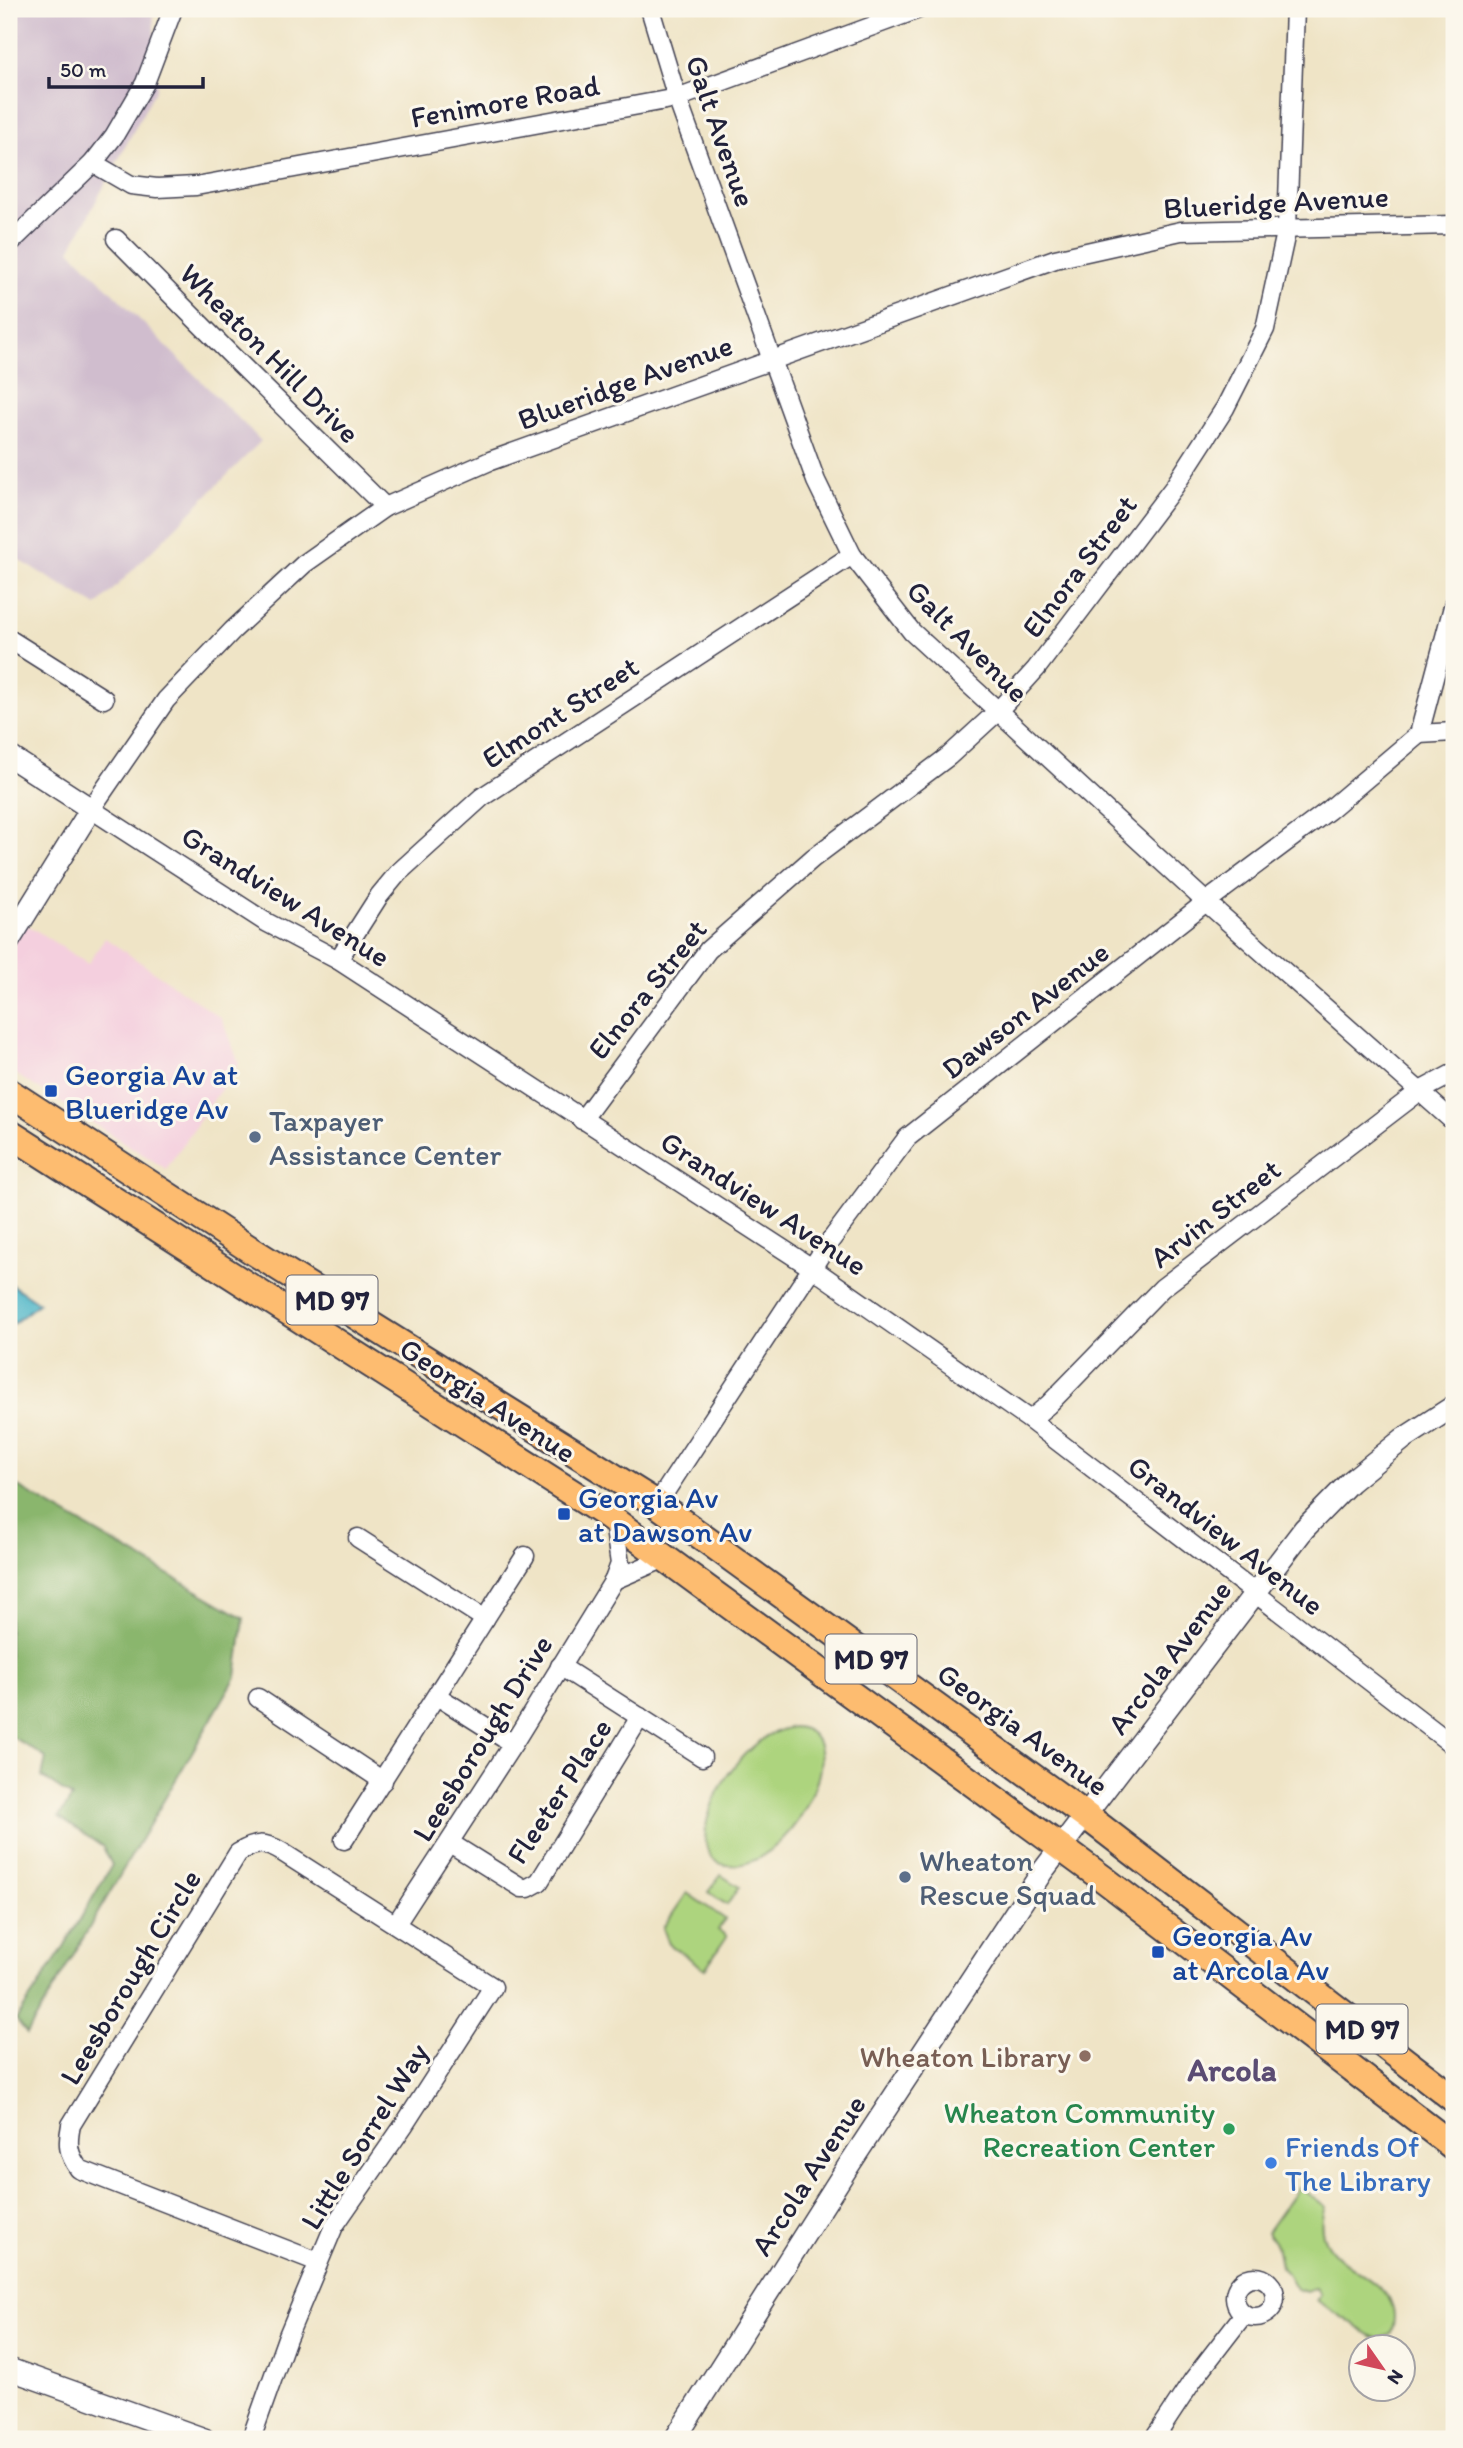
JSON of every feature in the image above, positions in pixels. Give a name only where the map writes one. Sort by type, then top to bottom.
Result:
[{"type":"main road","name":"Georgia Avenue","points":[[9,1093],[251,1250],[657,1504],[1085,1815],[1454,2099]]},
{"type":"main road","name":"Georgia Avenue","points":[[9,1133],[591,1505],[1060,1848],[1454,2147]]},
{"type":"main road","points":[[591,1505],[657,1504],[657,1531],[665,1558]]},
{"type":"street","points":[[11,236],[93,163],[114,136],[145,83],[173,9]]},
{"type":"street","name":"Galt Avenue","points":[[650,9],[677,98],[816,481],[852,555],[912,632],[1206,902],[1454,1122]]},
{"type":"street","name":"Fenimore Road","points":[[93,163],[131,185],[157,188],[195,186],[677,98],[919,9]]},
{"type":"street","name":"Elnora Street","points":[[582,1120],[708,950],[813,858],[949,756],[997,712],[1036,669],[1174,487],[1225,408],[1265,328],[1287,228],[1295,9]]},
{"type":"street","name":"Blueridge Avenue","points":[[9,941],[92,809],[166,700],[233,630],[304,564],[385,507],[490,461],[1055,259],[1181,231],[1454,225]]},
{"type":"street","name":"Wheaton Hill Drive","points":[[116,239],[385,507]]},
{"type":"street","name":"Elmont Street","points":[[338,960],[379,896],[398,873],[482,797],[852,555]]},
{"type":"street","points":[[1454,603],[1419,734],[1454,732]]},
{"type":"street","points":[[9,639],[104,699]]},
{"type":"street","name":"Dawson Avenue","points":[[657,1504],[812,1268],[907,1138],[1206,902],[1329,810],[1419,734]]},
{"type":"street","name":"Grandview Avenue","points":[[9,756],[264,920],[338,960],[812,1268],[1030,1420],[1454,1746]]},
{"type":"street","name":"Arvin Street","points":[[1030,1420],[1048,1405],[1162,1288],[1420,1091],[1454,1073]]},
{"type":"street","name":"Arcola Avenue","points":[[676,2439],[912,2068],[1060,1848],[1304,1529],[1350,1482],[1403,1439],[1454,1406]]},
{"type":"street","name":"Leesborough Drive","points":[[396,1924],[513,1744],[614,1580],[620,1564],[614,1522]]},
{"type":"street","points":[[358,1538],[485,1619]]},
{"type":"street","points":[[344,1840],[525,1556]]},
{"type":"street","points":[[614,1580],[665,1558]]},
{"type":"street","name":"Fleeter Place","points":[[560,1666],[702,1757]]},
{"type":"street","points":[[437,1696],[513,1744]]},
{"type":"street","points":[[258,1698],[383,1781]]},
{"type":"street","name":"Fleeter Place","points":[[450,1843],[522,1888],[539,1882],[640,1717]]},
{"type":"street","name":"Leesborough Circle","points":[[318,2262],[79,2169],[67,2144],[72,2125],[238,1853],[250,1845],[270,1844],[493,1987]]},
{"type":"street","name":"Little Sorrel Way","points":[[251,2439],[287,2338],[334,2227],[493,1987]]},
{"type":"street","points":[[1154,2439],[1193,2380],[1244,2314]]},
{"type":"street","points":[[9,2369],[204,2439]]},
{"type":"shaded area","points":[[9,9],[153,9],[157,87],[70,250],[261,441],[97,606],[9,554]]},
{"type":"shaded area","points":[[9,913],[88,964],[105,938],[221,1018],[239,1063],[166,1169],[9,1070]]},
{"type":"green space","points":[[13,1484],[244,1618],[236,1677],[27,2034],[16,2020],[62,1950],[112,1865],[103,1847],[59,1817],[72,1797],[42,1777],[46,1758],[9,1735],[9,1488]]},
{"type":"green space","points":[[793,1727],[811,1734],[820,1749],[819,1771],[812,1795],[798,1820],[780,1842],[759,1858],[736,1865],[716,1861],[707,1848],[706,1827],[713,1802],[727,1777],[745,1754],[768,1736]]},
{"type":"green space","points":[[721,1875],[739,1887],[727,1905],[708,1892]]},
{"type":"green space","points":[[687,1893],[725,1919],[718,1930],[727,1936],[705,1969],[669,1944],[663,1928]]},
{"type":"green space","points":[[1299,2187],[1325,2207],[1322,2229],[1328,2246],[1388,2297],[1394,2314],[1391,2332],[1365,2332],[1316,2300],[1320,2294],[1315,2288],[1306,2292],[1296,2289],[1280,2266],[1276,2245],[1267,2232]]},
{"type":"water","points":[[9,1283],[39,1303],[13,1324],[9,1318]]},
{"type":"place","name":"Georgia Av at Blueridge Av","points":[[51,1091]]},
{"type":"place","name":"Taxpayer Assistance Center","points":[[255,1137]]},
{"type":"place","name":"Georgia Av at Dawson Av","points":[[564,1514]]},
{"type":"place","name":"Wheaton Rescue Squad","points":[[905,1877]]},
{"type":"place","name":"Georgia Av at Arcola Av","points":[[1158,1952]]},
{"type":"place","name":"Wheaton Library","points":[[1085,2056]]},
{"type":"place","name":"Wheaton Community Recreation Center","points":[[1229,2129]]},
{"type":"place","name":"Friends Of The Library","points":[[1271,2163]]},
{"type":"district","name":"Arcola","points":[[1232,2070]]}]
